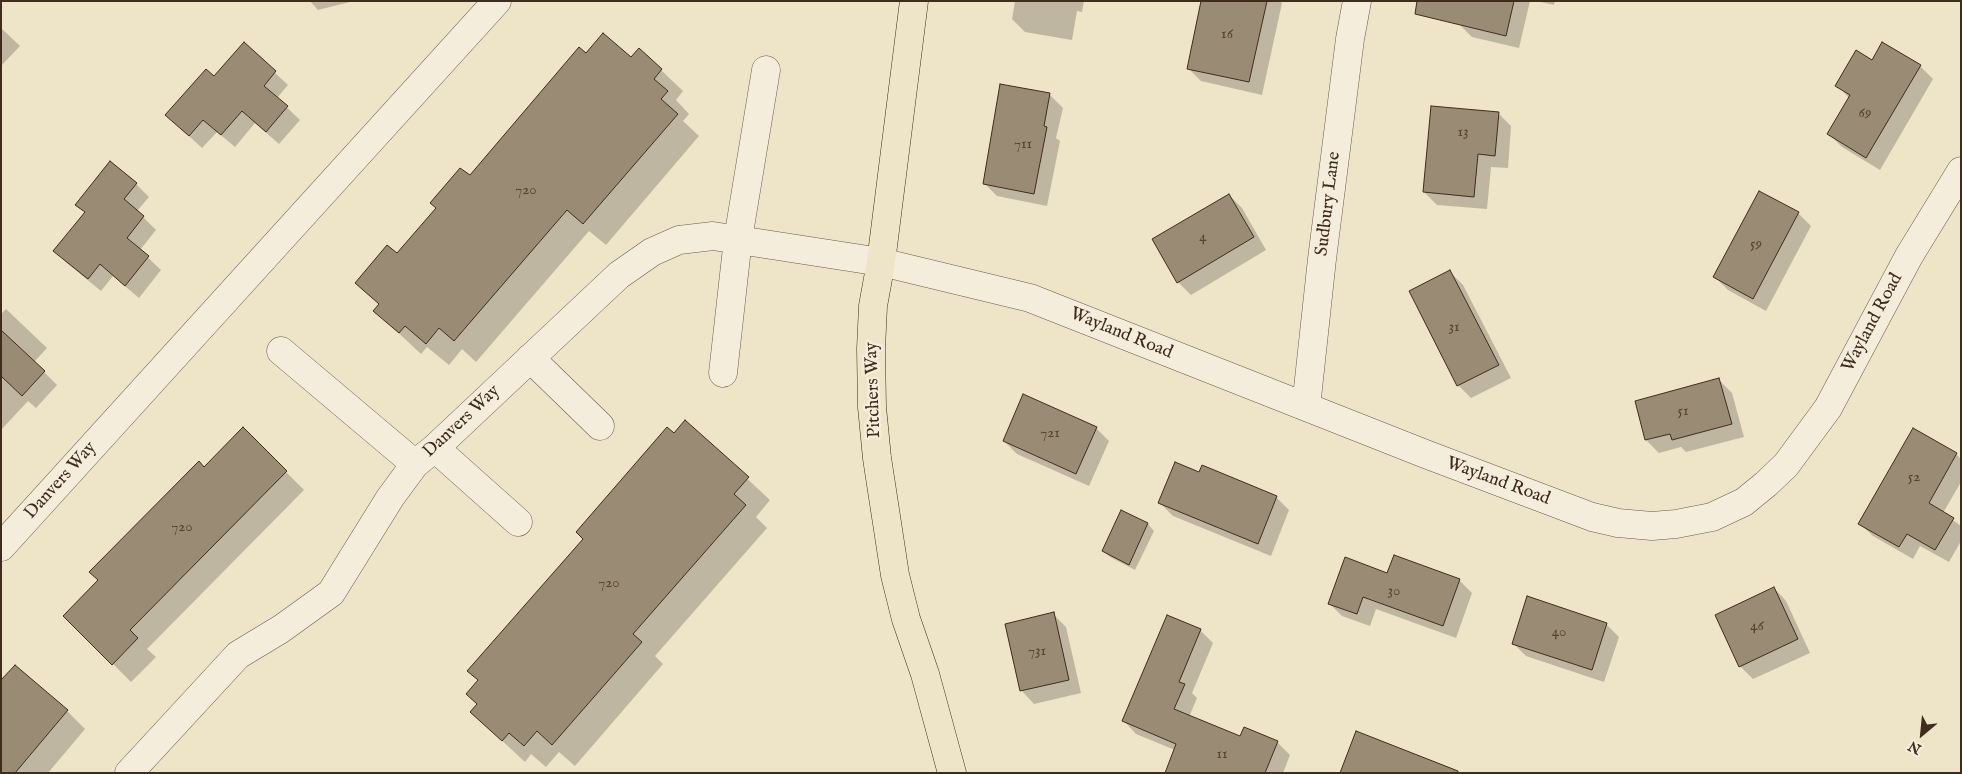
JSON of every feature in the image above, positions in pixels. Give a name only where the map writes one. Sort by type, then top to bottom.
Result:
[{"type":"main road","name":"Pitchers Way","points":[[914,1],[873,306],[871,349],[872,407],[877,458],[898,584],[906,619],[936,713],[952,773]]},
{"type":"street","name":"Sudbury Lane","points":[[1306,407],[1350,38],[1357,1]]},
{"type":"street","name":"Danvers Way","points":[[1,547],[487,6]]},
{"type":"street","points":[[723,373],[738,239],[766,70]]},
{"type":"street","name":"Wayland Road","points":[[880,262],[1030,298],[1428,456],[1592,517],[1618,523],[1652,526],[1676,524],[1712,517],[1744,502],[1786,465],[1828,408],[1904,265],[1961,171]]},
{"type":"street","name":"Danvers Way","points":[[129,773],[238,656],[331,593],[390,498],[425,456],[619,274],[652,252],[679,240],[713,236],[880,262]]},
{"type":"street","points":[[281,351],[518,522]]},
{"type":"street","points":[[530,358],[600,426]]},
{"type":"building","points":[[1201,1],[1267,1],[1249,82],[1187,69]]},
{"type":"building","points":[[1417,1],[1514,1],[1506,36],[1415,14]]},
{"type":"building","points":[[603,33],[631,57],[639,48],[662,69],[654,79],[668,91],[661,99],[678,114],[583,224],[567,210],[454,341],[439,328],[426,344],[405,326],[399,333],[373,311],[379,304],[355,283],[387,245],[397,253],[436,208],[430,203],[460,168],[470,175],[579,47],[586,53]]},
{"type":"building","points":[[244,42],[276,71],[264,86],[288,106],[266,132],[242,111],[221,135],[203,120],[189,136],[165,115],[206,69],[214,76]]},
{"type":"building","points":[[1882,42],[1921,65],[1866,158],[1827,134],[1850,95],[1835,86],[1856,50],[1872,60]]},
{"type":"building","points":[[1000,84],[1050,93],[1044,126],[1047,127],[1034,194],[983,184]]},
{"type":"building","points":[[1431,106],[1499,112],[1495,156],[1478,154],[1474,197],[1423,192]]},
{"type":"building","points":[[110,161],[137,183],[124,199],[144,216],[127,238],[149,256],[125,286],[100,264],[88,279],[53,251],[85,212],[75,205]]},
{"type":"building","points":[[1759,191],[1799,212],[1753,299],[1713,277]]},
{"type":"building","points":[[1229,194],[1254,237],[1177,283],[1152,239]]},
{"type":"building","points":[[1450,270],[1499,365],[1457,386],[1409,291]]},
{"type":"building","points":[[1,330],[45,371],[22,396],[1,376]]},
{"type":"building","points":[[1719,378],[1732,424],[1672,440],[1670,434],[1645,440],[1635,401]]},
{"type":"building","points":[[1023,394],[1097,427],[1076,474],[1003,441]]},
{"type":"building","points":[[685,420],[749,477],[734,494],[746,505],[633,634],[642,642],[552,745],[537,731],[524,746],[509,733],[502,741],[470,712],[477,704],[466,694],[478,680],[467,671],[583,539],[576,532],[667,427],[674,433]]},
{"type":"building","points":[[243,427],[287,471],[130,630],[138,638],[112,665],[63,616],[98,580],[89,572],[199,461],[204,467]]},
{"type":"building","points":[[1913,428],[1957,453],[1929,503],[1954,518],[1935,550],[1907,534],[1899,547],[1858,524]]},
{"type":"building","points":[[1175,462],[1199,472],[1202,465],[1277,496],[1258,544],[1158,503]]},
{"type":"building","points":[[1121,510],[1148,523],[1129,565],[1102,551]]},
{"type":"building","points":[[1394,555],[1460,579],[1443,626],[1363,597],[1357,614],[1328,604],[1345,557],[1387,573]]},
{"type":"building","points":[[1774,587],[1798,639],[1739,667],[1715,615]]},
{"type":"building","points":[[1527,596],[1607,623],[1592,670],[1512,644]]},
{"type":"building","points":[[1054,612],[1069,680],[1020,691],[1005,624]]},
{"type":"building","points":[[1167,615],[1201,629],[1179,682],[1185,684],[1174,709],[1240,736],[1244,727],[1278,741],[1265,773],[1165,773],[1176,744],[1122,721]]},
{"type":"building","points":[[15,665],[68,710],[15,773],[1,773],[1,680]]},
{"type":"building","points":[[1356,731],[1458,771],[1458,773],[1340,773]]}]
